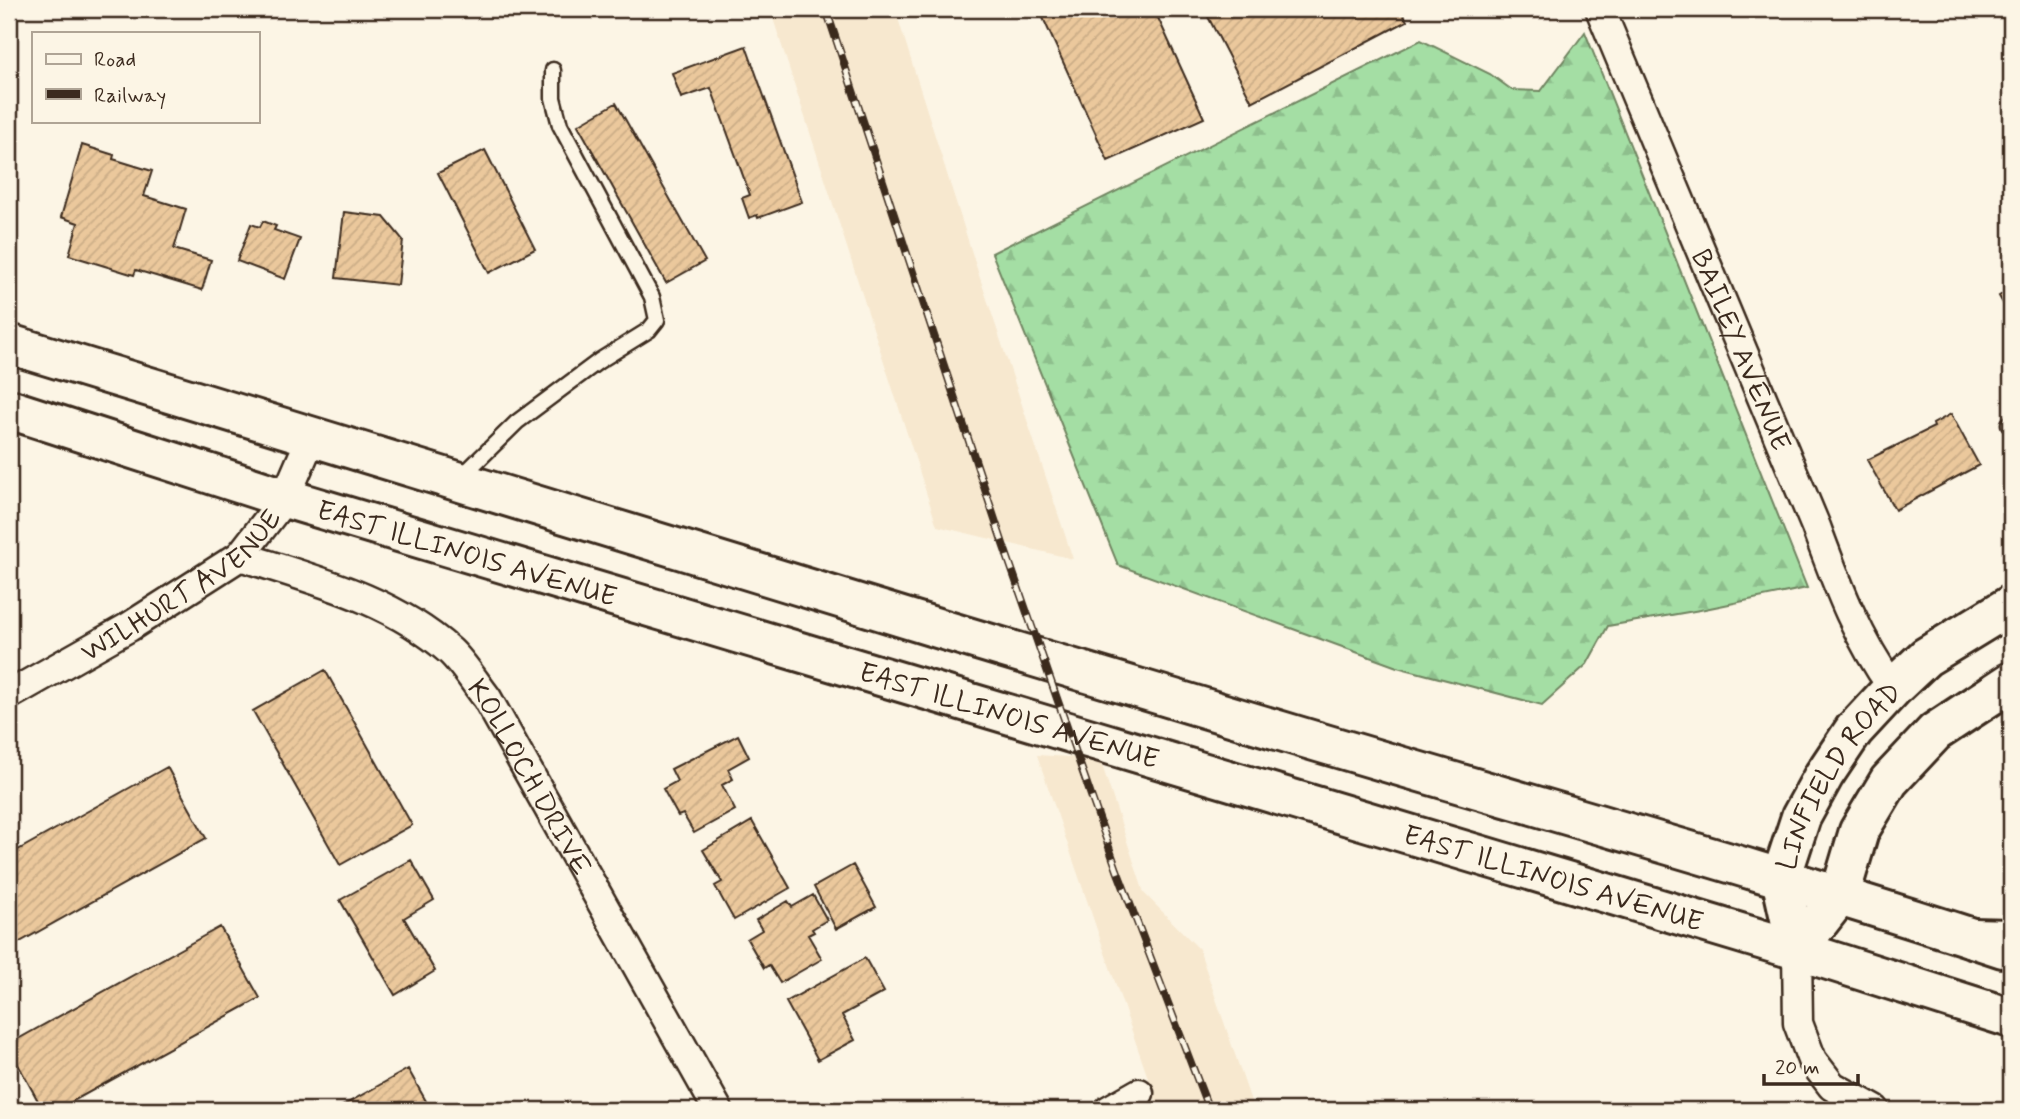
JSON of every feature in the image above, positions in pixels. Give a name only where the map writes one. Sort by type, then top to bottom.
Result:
[{"type":"main road","points":[[9,344],[455,483],[1532,806],[1840,895],[2011,951]]},
{"type":"main road","name":"EAST ILLINOIS AVENUE","points":[[9,409],[285,498],[1797,950],[2011,1018]]},
{"type":"main road","name":"LINFIELD ROAD","points":[[1797,950],[1781,878],[1801,817],[1824,775],[1854,730],[1926,657],[2011,605]]},
{"type":"main road","name":"LINFIELD ROAD","points":[[1797,950],[1840,895],[1859,831],[1889,781],[1935,732],[2011,682]]},
{"type":"main road","points":[[1972,938],[2011,939]]},
{"type":"street","name":"BAILEY AVENUE","points":[[1600,9],[1810,514],[1839,591],[1868,651],[1893,688]]},
{"type":"street","name":"WILHURT AVENUE","points":[[9,695],[129,626],[240,556],[285,498],[311,438]]},
{"type":"street","name":"KOLLOCH DRIVE","points":[[240,556],[366,597],[406,618],[451,652],[486,698],[718,1110]]},
{"type":"street","points":[[1797,950],[1798,1023],[1812,1060],[1832,1086],[1875,1110]]},
{"type":"street","points":[[1109,1110],[1139,1093]]},
{"type":"lane","points":[[455,483],[517,422],[599,361],[649,330],[657,320],[652,297],[560,125],[553,98],[553,70]]},
{"type":"shaded area","points":[[770,9],[895,9],[1073,559],[937,526]]},
{"type":"shaded area","points":[[1037,755],[1100,759],[1144,893],[1199,949],[1254,1110],[1159,1110]]},
{"type":"green space","points":[[1585,32],[1807,588],[1608,626],[1587,664],[1542,705],[1397,667],[1118,565],[992,253],[1421,40],[1490,74],[1512,90],[1541,91]]},
{"type":"building","points":[[1039,9],[1154,9],[1204,118],[1108,161]]},
{"type":"building","points":[[1204,9],[1400,9],[1407,21],[1252,102]]},
{"type":"building","points":[[746,46],[802,202],[758,218],[757,215],[749,218],[742,198],[750,195],[711,88],[681,98],[672,73]]},
{"type":"building","points":[[616,103],[705,261],[666,283],[578,125]]},
{"type":"building","points":[[82,145],[114,155],[113,159],[152,171],[144,196],[186,209],[174,249],[211,260],[202,290],[136,270],[134,275],[69,255],[78,223],[61,217]]},
{"type":"building","points":[[485,150],[535,249],[489,273],[438,173]]},
{"type":"building","points":[[344,212],[384,217],[403,240],[398,285],[336,278]]},
{"type":"building","points":[[263,221],[276,226],[274,230],[300,239],[285,279],[237,261],[251,224],[260,227]]},
{"type":"building","points":[[2011,289],[2011,318],[1999,296]]},
{"type":"building","points":[[1951,414],[1979,465],[1895,510],[1867,460],[1934,427],[1933,424]]},
{"type":"building","points":[[325,670],[412,825],[340,865],[253,711]]},
{"type":"building","points":[[738,735],[749,757],[728,769],[733,779],[722,785],[735,810],[694,833],[683,814],[678,816],[663,789],[677,781],[671,769]]},
{"type":"building","points":[[167,767],[206,838],[9,948],[9,855]]},
{"type":"building","points":[[752,821],[790,888],[734,920],[715,886],[722,882],[703,850]]},
{"type":"building","points":[[411,860],[434,900],[404,918],[435,971],[395,995],[340,900]]},
{"type":"building","points":[[853,865],[876,907],[836,929],[814,887]]},
{"type":"building","points":[[813,895],[827,920],[812,929],[814,932],[808,935],[822,959],[780,983],[769,965],[764,968],[747,939],[762,930],[756,920],[788,901],[792,907]]},
{"type":"building","points":[[220,927],[260,998],[57,1110],[43,1110],[9,1044]]},
{"type":"building","points":[[865,958],[884,992],[842,1015],[855,1040],[818,1060],[786,1002]]},
{"type":"building","points":[[408,1069],[431,1110],[337,1109]]},
{"type":"railway","points":[[826,9],[1003,544],[1117,870],[1209,1110]]}]
